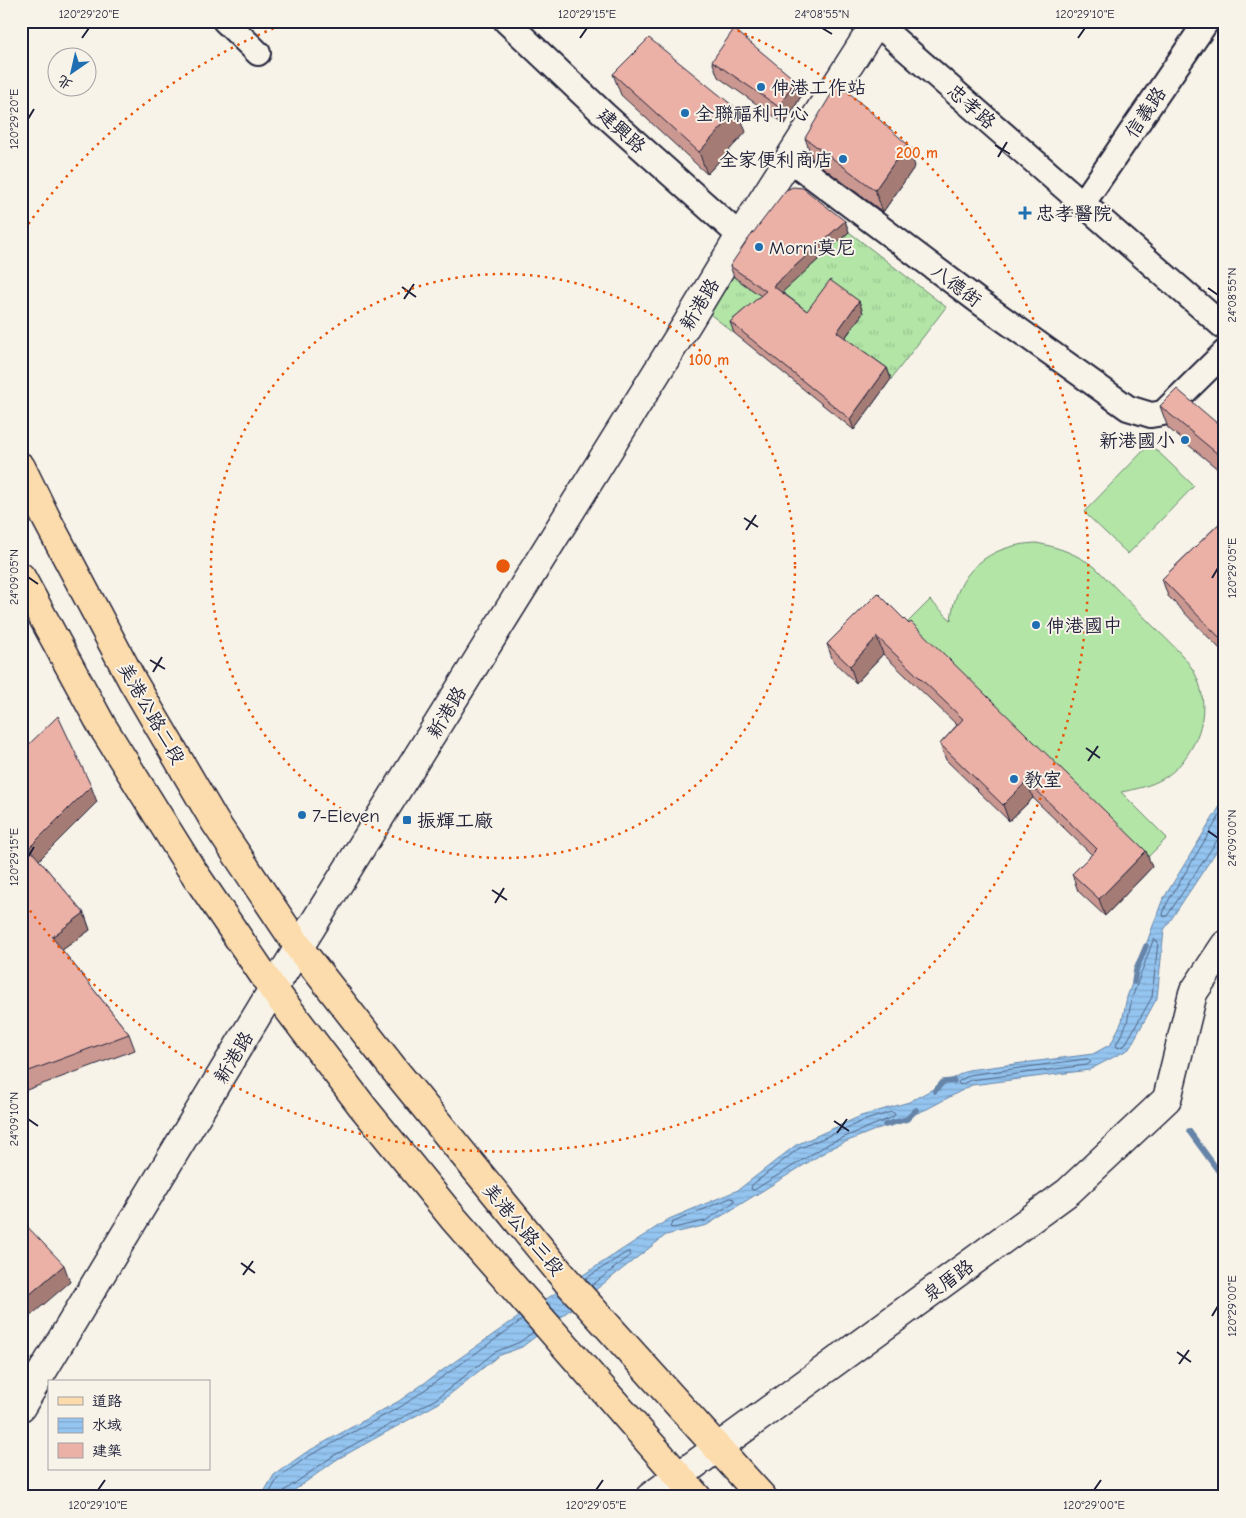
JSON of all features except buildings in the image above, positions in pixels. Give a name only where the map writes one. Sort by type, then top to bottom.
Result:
[{"type":"main road","name":"美港公路二段","points":[[21,467],[133,682],[215,822],[300,949]]},
{"type":"main road","points":[[21,577],[102,726],[190,868],[274,989],[362,1106],[453,1218],[697,1497]]},
{"type":"main road","name":"美港公路三段","points":[[300,949],[393,1068],[566,1280],[762,1497]]},
{"type":"street","points":[[225,21],[258,53]]},
{"type":"street","name":"建興路","points":[[506,21],[605,115],[740,236]]},
{"type":"street","name":"信義路","points":[[1083,203],[1207,21]]},
{"type":"street","name":"新港路","points":[[21,1407],[274,989],[740,236],[876,22]]},
{"type":"street","name":"忠孝路","points":[[876,22],[1225,328]]},
{"type":"street","name":"八德街","points":[[789,159],[981,303],[1128,408],[1152,415],[1163,413],[1225,352]]},
{"type":"street","name":"泉厝路","points":[[650,1497],[1068,1192],[1167,1099],[1193,993],[1225,945]]},
{"type":"green space","points":[[849,232],[946,307],[891,379],[776,297]]},
{"type":"green space","points":[[733,276],[770,302],[734,333],[706,311]]},
{"type":"green space","points":[[1150,444],[1194,486],[1128,554],[1084,512]]},
{"type":"green space","points":[[1036,543],[1067,552],[1095,567],[1180,653],[1195,673],[1199,683],[1203,705],[1202,716],[1197,737],[1185,758],[1163,779],[1144,787],[1121,792],[1167,838],[1145,860],[908,622],[930,600],[951,620],[954,603],[960,588],[967,575],[977,564],[1003,549]]},
{"type":"water","points":[[1225,798],[1225,838],[1164,930],[1157,998],[1129,1049],[1089,1070],[972,1085],[927,1109],[833,1147],[707,1225],[666,1235],[522,1347],[498,1356],[439,1403],[336,1460],[285,1497],[261,1497],[274,1475],[305,1453],[399,1401],[508,1324],[669,1219],[738,1190],[796,1145],[861,1116],[909,1102],[968,1070],[1093,1054],[1111,1044],[1122,1021],[1127,997],[1162,901]]},
{"type":"waterway","points":[[1134,982],[1136,970],[1146,946]]},
{"type":"waterway","points":[[935,1091],[943,1082],[954,1081]]},
{"type":"waterway","points":[[885,1125],[907,1119],[916,1110]]},
{"type":"waterway","points":[[1189,1131],[1225,1180]]},
{"type":"place","name":"伸港工作站","points":[[761,87]]},
{"type":"place","name":"全聯福利中心","points":[[685,113]]},
{"type":"place","name":"全家便利商店","points":[[843,159]]},
{"type":"place","name":"忠孝醫院","points":[[1025,213]]},
{"type":"place","name":"Morni莫尼","points":[[759,247]]},
{"type":"place","name":"新港國小","points":[[1185,440]]},
{"type":"place","name":"伸港國中","points":[[1036,625]]},
{"type":"place","name":"教室","points":[[1014,779]]},
{"type":"place","name":"7-Eleven","points":[[302,815]]},
{"type":"place","name":"振輝工廠","points":[[407,820]]}]
